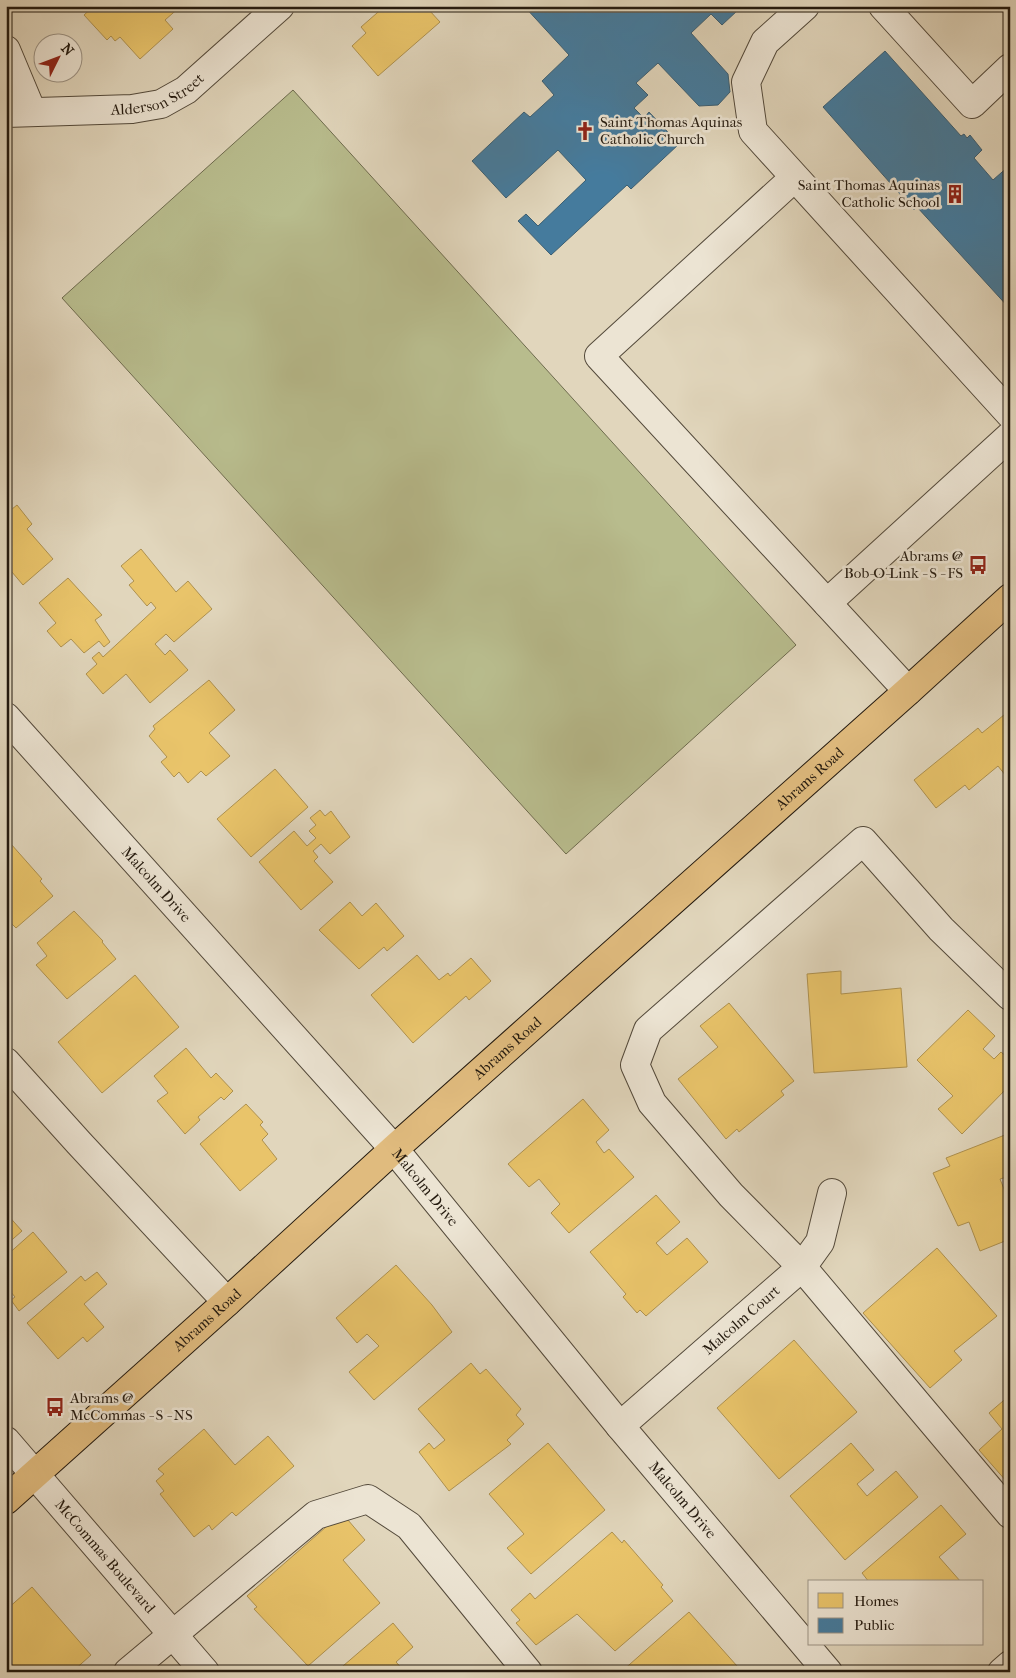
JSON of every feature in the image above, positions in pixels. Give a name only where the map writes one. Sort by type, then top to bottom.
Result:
[{"type":"main road","name":"Abrams Road","points":[[6,1500],[394,1149],[1010,598]]},
{"type":"street","name":"Alderson Street","points":[[19,112],[132,109],[161,104],[186,90],[280,6]]},
{"type":"street","points":[[805,6],[765,42],[746,82],[753,131],[1010,414]]},
{"type":"street","points":[[883,6],[972,104],[1010,68]]},
{"type":"street","points":[[6,50],[19,112]]},
{"type":"street","points":[[794,178],[599,356],[908,691]]},
{"type":"street","points":[[827,603],[1010,436]]},
{"type":"street","name":"Malcolm Drive","points":[[6,717],[394,1149],[620,1426],[828,1672]]},
{"type":"street","points":[[1010,996],[941,929],[863,841],[648,1030],[635,1065],[652,1103],[731,1195],[802,1268],[1010,1514]]},
{"type":"street","points":[[6,1062],[227,1302]]},
{"type":"street","name":"Malcolm Court","points":[[620,1426],[802,1268],[820,1242],[832,1192]]},
{"type":"street","name":"McCommas Boulevard","points":[[6,1441],[205,1672]]},
{"type":"street","points":[[128,1672],[316,1514],[368,1499],[409,1526],[528,1672]]},
{"type":"street","points":[[1002,1672],[1010,1665]]},
{"type":"green space","points":[[293,90],[796,645],[566,854],[62,298]]},
{"type":"building: Homes","points":[[94,6],[181,6],[165,20],[173,29],[140,59],[120,37],[115,41],[111,36],[107,40],[84,15]]},
{"type":"building: Homes","points":[[385,6],[392,6],[394,8],[395,6],[433,6],[429,10],[440,22],[378,76],[352,46],[366,33],[361,27]]},
{"type":"building: Homes","points":[[17,505],[32,524],[27,529],[53,559],[23,585],[6,565],[6,514]]},
{"type":"building: Homes","points":[[141,549],[176,592],[188,581],[212,609],[174,642],[166,634],[155,644],[165,655],[170,650],[188,670],[150,703],[126,674],[103,694],[86,674],[97,664],[92,658],[99,652],[103,657],[156,608],[151,602],[147,606],[129,585],[134,581],[121,566]]},
{"type":"building: Homes","points":[[68,578],[102,615],[95,620],[110,642],[104,647],[99,641],[84,653],[71,639],[61,647],[47,631],[56,623],[39,603]]},
{"type":"building: Homes","points":[[209,680],[235,710],[209,733],[230,756],[206,776],[201,771],[188,783],[179,772],[174,777],[161,762],[167,757],[149,736],[155,729],[153,726]]},
{"type":"building: Homes","points":[[1010,710],[1010,781],[998,766],[969,790],[965,785],[936,808],[914,780],[978,728],[982,733]]},
{"type":"building: Homes","points":[[275,769],[308,807],[251,857],[217,819]]},
{"type":"building: Homes","points":[[320,810],[325,816],[331,811],[350,837],[330,854],[321,844],[313,851],[318,857],[314,861],[333,882],[301,910],[259,862],[294,831],[307,846],[316,838],[309,831],[316,825],[310,818]]},
{"type":"building: Homes","points":[[11,844],[42,879],[40,881],[53,896],[16,928],[6,918],[6,848]]},
{"type":"building: Homes","points":[[350,902],[362,916],[376,903],[404,936],[387,951],[384,947],[359,969],[319,930]]},
{"type":"building: Homes","points":[[74,911],[103,941],[116,959],[67,999],[36,965],[47,956],[37,943]]},
{"type":"building: Homes","points":[[417,955],[439,980],[448,973],[450,976],[471,958],[491,981],[469,1000],[466,996],[413,1043],[371,995]]},
{"type":"building: Homes","points":[[841,971],[841,994],[901,988],[907,1067],[814,1073],[807,974]]},
{"type":"building: Homes","points":[[135,975],[179,1027],[102,1093],[58,1042]]},
{"type":"building: Homes","points":[[729,1003],[794,1081],[781,1091],[784,1095],[739,1132],[737,1129],[726,1139],[678,1079],[718,1047],[700,1026]]},
{"type":"building: Homes","points":[[968,1010],[995,1036],[983,1049],[994,1059],[1001,1052],[1007,1057],[1010,1054],[1010,1085],[962,1134],[938,1109],[953,1096],[917,1060]]},
{"type":"building: Homes","points":[[186,1048],[211,1078],[216,1073],[233,1091],[224,1100],[221,1097],[198,1117],[200,1120],[185,1134],[157,1101],[168,1093],[154,1076]]},
{"type":"building: Homes","points":[[583,1099],[609,1130],[596,1142],[604,1153],[609,1149],[634,1177],[569,1233],[551,1213],[560,1204],[539,1179],[529,1187],[508,1164]]},
{"type":"building: Homes","points":[[246,1104],[263,1122],[260,1125],[268,1134],[262,1140],[277,1159],[240,1191],[200,1144]]},
{"type":"building: Homes","points":[[1010,1133],[1010,1176],[1000,1179],[1010,1204],[1010,1239],[980,1251],[969,1222],[958,1226],[933,1173],[950,1166],[946,1158]]},
{"type":"building: Homes","points":[[656,1195],[680,1222],[656,1243],[667,1255],[687,1238],[708,1262],[646,1316],[640,1310],[637,1313],[623,1297],[626,1294],[590,1252]]},
{"type":"building: Homes","points":[[6,1213],[22,1231],[6,1245]]},
{"type":"building: Homes","points":[[33,1232],[67,1272],[19,1311],[11,1300],[15,1297],[6,1286],[6,1256]]},
{"type":"building: Homes","points":[[937,1248],[997,1316],[954,1351],[962,1360],[930,1388],[863,1313]]},
{"type":"building: Homes","points":[[396,1265],[432,1305],[452,1332],[374,1400],[349,1372],[379,1346],[367,1334],[357,1343],[336,1318]]},
{"type":"building: Homes","points":[[97,1272],[107,1284],[84,1304],[104,1327],[87,1342],[83,1337],[58,1359],[27,1323],[81,1276],[85,1281]]},
{"type":"building: Homes","points":[[794,1340],[857,1412],[779,1479],[717,1408]]},
{"type":"building: Homes","points":[[471,1363],[480,1374],[486,1369],[521,1409],[516,1415],[524,1424],[507,1440],[511,1444],[449,1491],[419,1452],[429,1443],[434,1449],[445,1440],[418,1409]]},
{"type":"building: Homes","points":[[1010,1395],[1010,1480],[1007,1482],[979,1450],[1002,1429],[989,1413]]},
{"type":"building: Homes","points":[[204,1429],[235,1465],[268,1436],[294,1466],[236,1516],[232,1512],[212,1530],[209,1525],[194,1537],[160,1494],[164,1491],[156,1481],[164,1474],[158,1469]]},
{"type":"building: Homes","points":[[548,1443],[605,1510],[531,1574],[507,1548],[524,1534],[489,1494]]},
{"type":"building: Homes","points":[[851,1443],[874,1470],[857,1484],[867,1496],[896,1471],[918,1497],[845,1560],[790,1496]]},
{"type":"building: Homes","points":[[941,1505],[966,1534],[939,1557],[959,1580],[867,1580],[862,1573]]},
{"type":"building: Homes","points":[[342,1513],[365,1540],[343,1560],[380,1603],[308,1666],[254,1609],[257,1607],[247,1596]]},
{"type":"building: Homes","points":[[612,1532],[622,1543],[624,1540],[663,1585],[661,1587],[673,1601],[615,1651],[577,1614],[536,1645],[516,1623],[520,1620],[511,1610],[530,1593],[535,1599]]},
{"type":"building: Homes","points":[[32,1587],[91,1655],[72,1672],[6,1672],[6,1610]]},
{"type":"building: Homes","points":[[689,1612],[737,1666],[730,1672],[621,1672]]},
{"type":"building: Homes","points":[[393,1623],[413,1647],[396,1662],[405,1672],[336,1672]]},
{"type":"building: Public","name":"Saint Thomas Aquinas Catholic Church","points":[[524,6],[734,6],[738,10],[722,25],[711,14],[691,33],[728,74],[730,92],[718,105],[699,106],[658,63],[636,83],[648,95],[634,108],[644,118],[649,112],[679,144],[631,189],[627,185],[551,255],[518,221],[526,214],[538,226],[586,180],[558,150],[506,198],[472,161],[524,112],[530,117],[554,95],[542,81],[569,55]]},
{"type":"building: Public","name":"Saint Thomas Aquinas Catholic School","points":[[885,51],[961,136],[964,134],[967,138],[970,135],[982,150],[974,158],[993,180],[1010,165],[1010,309],[917,207],[914,210],[823,107]]},
{"type":"place","name":"Saint Thomas Aquinas Catholic Church","points":[[585,131]]},
{"type":"place","name":"Saint Thomas Aquinas Catholic School","points":[[955,194]]},
{"type":"place","name":"Abrams @ Bob-O-Link - S - FS","points":[[978,565]]},
{"type":"place","name":"Abrams @ McCommas - S - NS","points":[[55,1407]]}]
